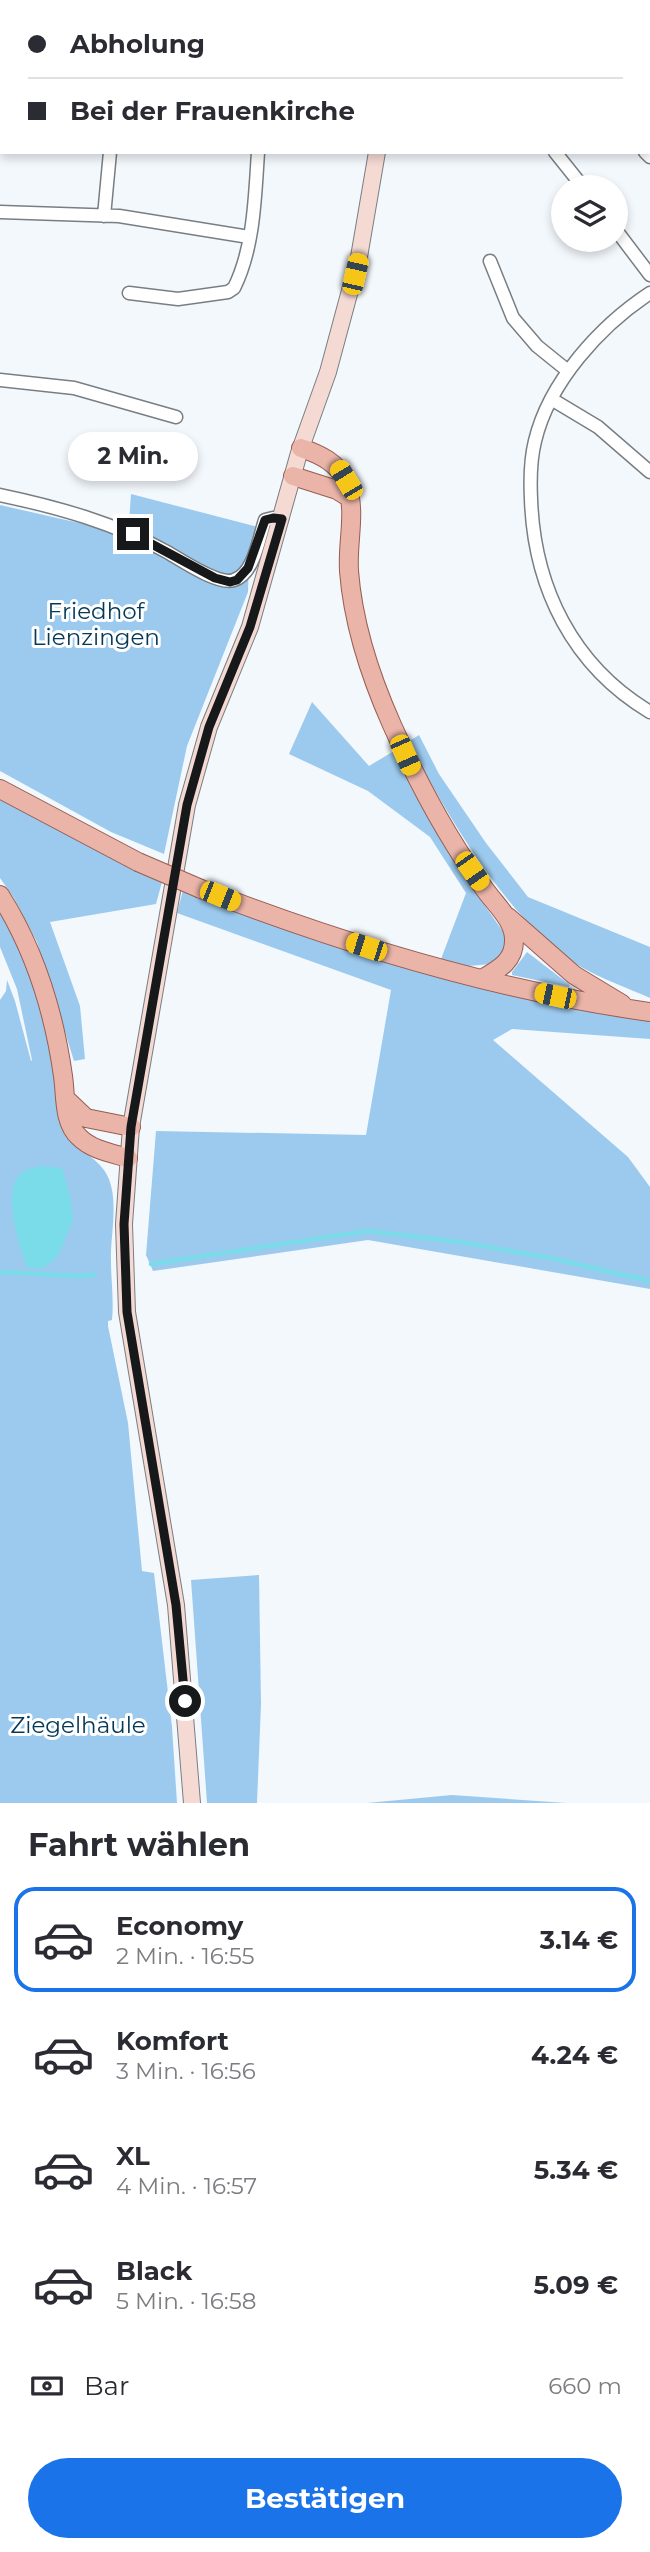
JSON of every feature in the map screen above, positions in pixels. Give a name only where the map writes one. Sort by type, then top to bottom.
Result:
[{"type":"main road","points":[[192,1803],[176,1605],[127,1312],[124,1224],[131,1127],[187,805],[209,727],[250,627],[301,449],[328,372],[351,291],[371,199],[377,154]]},
{"type":"main road","points":[[301,449],[315,453],[338,468],[346,480],[353,525],[349,558],[350,585],[358,626],[373,676],[413,772],[472,871],[505,915],[513,932],[512,955],[505,965],[482,979]]},
{"type":"main road","points":[[293,476],[337,490],[350,498]]},
{"type":"main road","points":[[0,789],[138,862],[201,889],[339,939],[482,979],[650,1012]]},
{"type":"main road","points":[[0,895],[18,925],[42,984],[56,1037],[68,1119],[79,1137],[98,1150],[128,1158]]},
{"type":"main road","points":[[505,915],[574,975],[631,1009]]},
{"type":"main road","points":[[66,1098],[86,1118],[131,1127]]},
{"type":"street","points":[[104,216],[110,154]]},
{"type":"street","points":[[129,293],[178,299],[228,292],[234,288],[249,237],[258,154]]},
{"type":"street","points":[[557,154],[573,175]]},
{"type":"street","points":[[0,212],[104,216],[162,222],[249,237]]},
{"type":"street","points":[[628,246],[650,275]]},
{"type":"street","points":[[490,261],[513,318],[537,346],[568,371]]},
{"type":"street","points":[[650,293],[594,340],[568,371],[535,440],[530,472],[534,540],[540,570],[561,621],[585,656],[613,687],[650,712]]},
{"type":"street","points":[[0,380],[74,388],[176,417]]},
{"type":"street","points":[[552,400],[598,427],[650,472]]},
{"type":"street","points":[[0,495],[44,505],[122,530],[215,578],[230,582],[237,580],[248,568],[265,520],[282,519]]},
{"type":"green space","name":"Friedhof Lienzingen","points":[[131,494],[258,527],[249,557],[248,592],[187,746],[164,854],[111,832],[0,771],[0,505],[128,537]]},
{"type":"green space","points":[[312,702],[369,766],[394,751],[474,890],[504,933],[504,951],[498,960],[491,964],[468,966],[441,959],[466,893],[430,837],[368,791],[289,754]]},
{"type":"green space","points":[[419,735],[439,774],[486,843],[528,897],[650,947],[650,998],[581,967],[528,923],[482,865],[442,802],[408,742]]},
{"type":"green space","points":[[0,798],[162,882],[156,904],[50,922],[80,1006],[85,1059],[74,1061],[37,942],[14,898],[0,878]]},
{"type":"green space","points":[[183,890],[311,938],[421,972],[650,1017],[650,1039],[512,1029],[493,1040],[628,1157],[650,1187],[650,1289],[368,1240],[153,1271],[146,1255],[156,1131],[366,1135],[391,990],[177,913]]},
{"type":"green space","name":"Ziegelhäule","points":[[0,911],[26,964],[44,1019],[66,1133],[104,1170],[112,1191],[113,1313],[108,1326],[128,1423],[142,1571],[154,1573],[172,1727],[177,1803],[0,1803],[0,1000],[6,991],[7,980],[32,1060],[17,989],[0,947]]},
{"type":"green space","points":[[527,952],[570,985],[569,987],[512,975]]},
{"type":"green space","points":[[259,1575],[261,1704],[257,1803],[207,1803],[191,1580]]},
{"type":"green space","points":[[452,1795],[566,1803],[367,1803]]},
{"type":"shaded area","points":[[39,1166],[62,1168],[73,1220],[57,1258],[43,1268],[28,1268],[13,1218],[13,1190],[16,1180],[23,1172]]},
{"type":"waterway","points":[[151,1264],[368,1231],[460,1242],[551,1258],[650,1281]]},
{"type":"waterway","points":[[0,1272],[94,1275]]},
{"type":"route","points":[[133,534],[215,578],[230,582],[237,580],[248,568],[265,520],[282,519],[250,627],[209,727],[187,805],[131,1127],[125,1191],[127,1312],[176,1605],[185,1701]]}]
